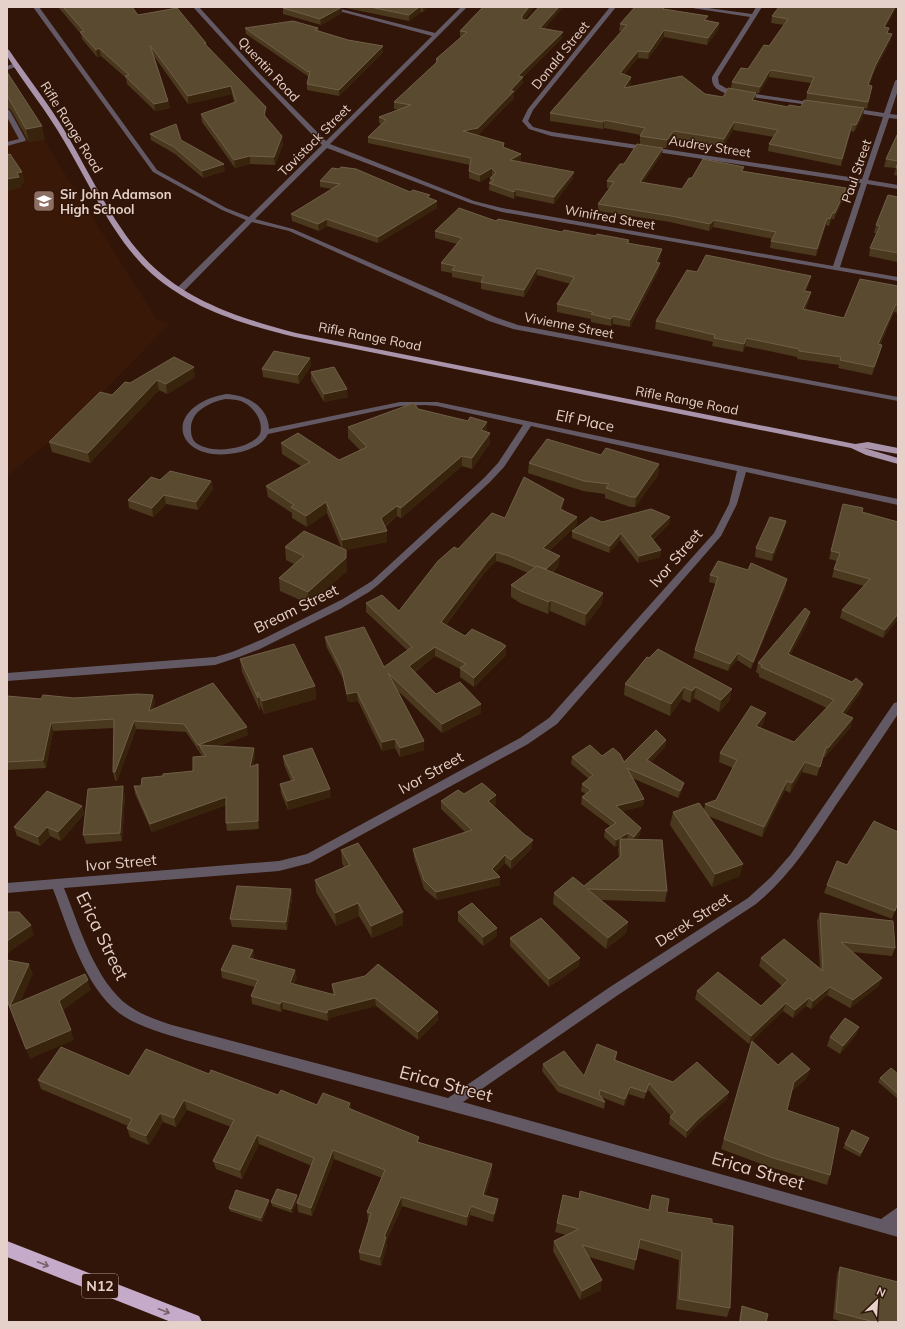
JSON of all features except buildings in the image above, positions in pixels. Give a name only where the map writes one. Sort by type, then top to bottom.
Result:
[{"type":"highway","name":"N12","points":[[7,1249],[193,1322]]},
{"type":"main road","name":"Rifle Range Road","points":[[7,51],[64,136],[83,171],[140,258],[149,268],[180,290],[209,306],[233,316],[295,335],[853,446],[868,452],[898,460]]},
{"type":"main road","name":"Rifle Range Road","points":[[853,446],[868,445],[898,452]]},
{"type":"street","points":[[36,7],[144,159],[155,171],[224,209],[251,220]]},
{"type":"street","name":"Quentin Road","points":[[196,7],[326,145]]},
{"type":"street","points":[[327,7],[435,35]]},
{"type":"street","name":"Tavistock Street","points":[[180,290],[464,7]]},
{"type":"street","name":"Donald Street","points":[[526,117],[530,110],[613,7]]},
{"type":"street","points":[[689,7],[754,16]]},
{"type":"street","points":[[759,7],[715,77],[714,81],[718,88],[728,92],[821,106]]},
{"type":"street","points":[[7,68],[16,65]]},
{"type":"street","name":"Paul Street","points":[[836,268],[898,81]]},
{"type":"street","points":[[843,109],[898,117]]},
{"type":"street","points":[[7,111],[23,140],[7,144]]},
{"type":"street","name":"Audrey Street","points":[[526,117],[525,121],[531,128],[551,134],[898,186]]},
{"type":"street","name":"Winifred Street","points":[[326,145],[490,208],[898,279]]},
{"type":"street","name":"Vivienne Street","points":[[251,220],[291,230],[446,299],[516,327],[898,399]]},
{"type":"street","points":[[230,396],[247,401],[256,409],[266,425],[265,432],[260,440],[252,445],[227,452],[215,452],[196,448],[189,441],[186,432],[186,424],[190,416],[207,401],[230,396]]},
{"type":"street","name":"Elf Place","points":[[265,432],[385,407],[412,403],[437,404],[898,502]]},
{"type":"street","name":"Bream Street","points":[[7,677],[214,661],[239,654],[294,628],[358,595],[375,583],[487,480],[501,465],[528,424]]},
{"type":"street","name":"Ivor Street","points":[[7,888],[279,866],[295,863],[310,858],[524,741],[553,721],[718,534],[733,504],[742,469]]},
{"type":"street","name":"Derek Street","points":[[450,1104],[614,991],[752,901],[770,887],[785,871],[798,853],[898,706]]},
{"type":"street","name":"Erica Street","points":[[57,885],[95,974],[112,999],[125,1010],[149,1022],[198,1037],[450,1104],[898,1230]]},
{"type":"street","points":[[883,1226],[898,1214]]},
{"type":"shaded area","name":"Sir John Adamson High School","points":[[7,81],[157,320],[170,323],[77,419],[7,476]]},
{"type":"place","name":"Sir John Adamson High School","points":[[44,201]]}]
